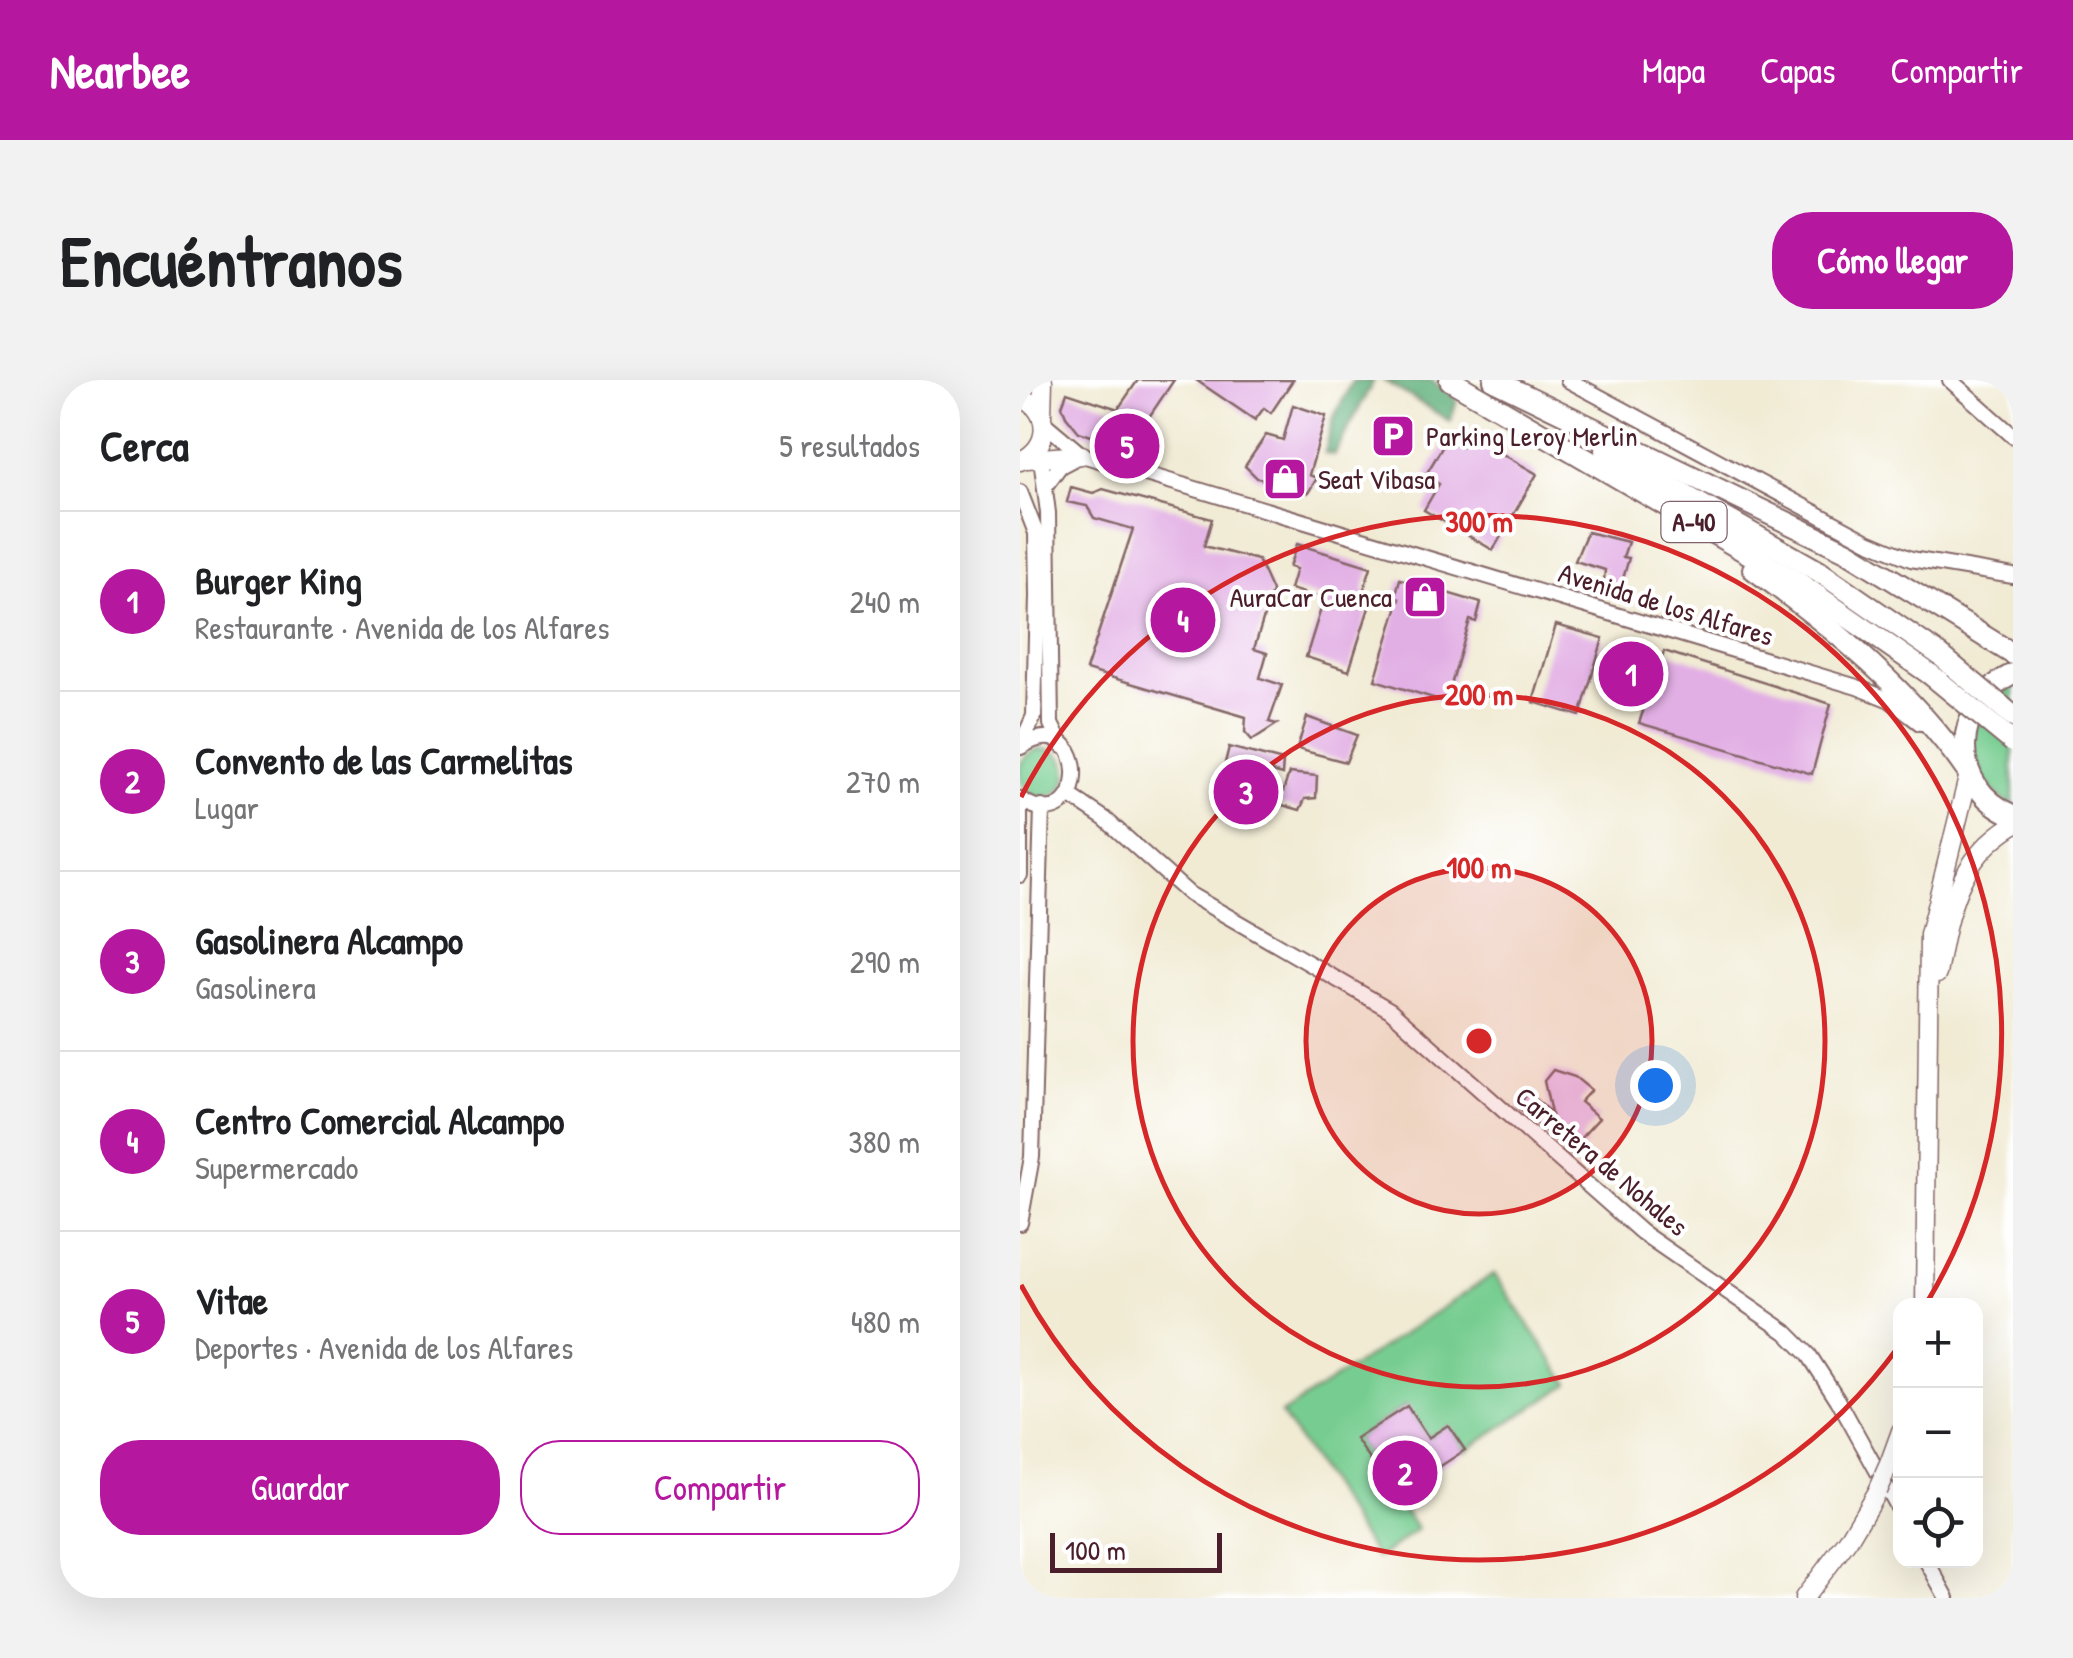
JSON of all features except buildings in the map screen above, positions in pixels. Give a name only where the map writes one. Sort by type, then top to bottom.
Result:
[{"type":"highway","name":"A-40","points":[[1450,380],[1935,664],[2013,716]]},
{"type":"highway","name":"A-40","points":[[1492,380],[1820,572],[1935,664],[2013,742]]},
{"type":"highway","points":[[1492,380],[1848,552],[2013,654]]},
{"type":"highway","points":[[1574,454],[1732,554],[1816,617],[1920,712],[1981,794],[2013,816]]},
{"type":"highway","points":[[1969,774],[1963,742],[1968,719],[1979,698],[2013,674]]},
{"type":"main road","points":[[1043,380],[1043,420],[1032,455],[1082,455]]},
{"type":"main road","points":[[1020,398],[1043,420]]},
{"type":"main road","points":[[1925,1298],[1929,935],[1969,774]]},
{"type":"main road","points":[[1929,1019],[1946,925],[1970,860],[2013,825]]},
{"type":"main road","points":[[1804,1598],[1848,1540],[1877,1491],[1893,1452]]},
{"type":"street","points":[[1568,380],[1868,541],[1911,559],[2013,576]]},
{"type":"street","points":[[1950,380],[2013,436]]},
{"type":"street","points":[[1043,420],[1082,455],[1060,466],[1045,486]]},
{"type":"street","points":[[1020,875],[1020,799],[1042,807],[1069,795],[1076,769],[1051,724],[1045,486],[1032,455]]},
{"type":"street","name":"Avenida de los Alfares","points":[[1082,455],[1832,680],[1890,700],[1954,753]]},
{"type":"street","points":[[1020,492],[1036,533],[1036,572],[1034,716],[1020,748]]},
{"type":"street","points":[[1020,562],[1036,572]]},
{"type":"street","points":[[1020,748],[1041,739],[1062,746]]},
{"type":"street","name":"Carretera de Nohales","points":[[1069,795],[1105,819],[1189,894],[1390,1010],[1641,1232],[1786,1332],[1838,1400],[1893,1501]]},
{"type":"street","points":[[1020,1223],[1032,1157],[1042,807]]},
{"type":"street","points":[[1930,1568],[1946,1598]]},
{"type":"green space","points":[[1353,380],[1374,380],[1334,455],[1325,453],[1333,419]]},
{"type":"green space","points":[[1383,380],[1432,380],[1457,400],[1450,421]]},
{"type":"green space","points":[[2013,684],[2013,806],[2000,798],[1981,774],[1973,746],[1978,716],[1987,703]]},
{"type":"green space","points":[[1043,749],[1060,756],[1067,773],[1060,790],[1043,797],[1026,790],[1019,773],[1026,756]]},
{"type":"green space","points":[[1494,1274],[1569,1384],[1465,1450],[1448,1426],[1428,1438],[1406,1406],[1356,1439],[1418,1530],[1377,1558],[1281,1414]]},
{"type":"place","name":"Parking Leroy Merlin","points":[[1393,436]]},
{"type":"place","name":"Vitae","points":[[1127,446]]},
{"type":"place","name":"Seat Vibasa","points":[[1285,479]]},
{"type":"place","name":"AuraCar Cuenca","points":[[1425,597]]},
{"type":"place","name":"Centro Comercial Alcampo","points":[[1183,620]]},
{"type":"place","name":"Burger King","points":[[1631,674]]},
{"type":"place","name":"Gasolinera Alcampo","points":[[1246,792]]},
{"type":"place","name":"Convento de las Carmelitas","points":[[1405,1473]]}]
